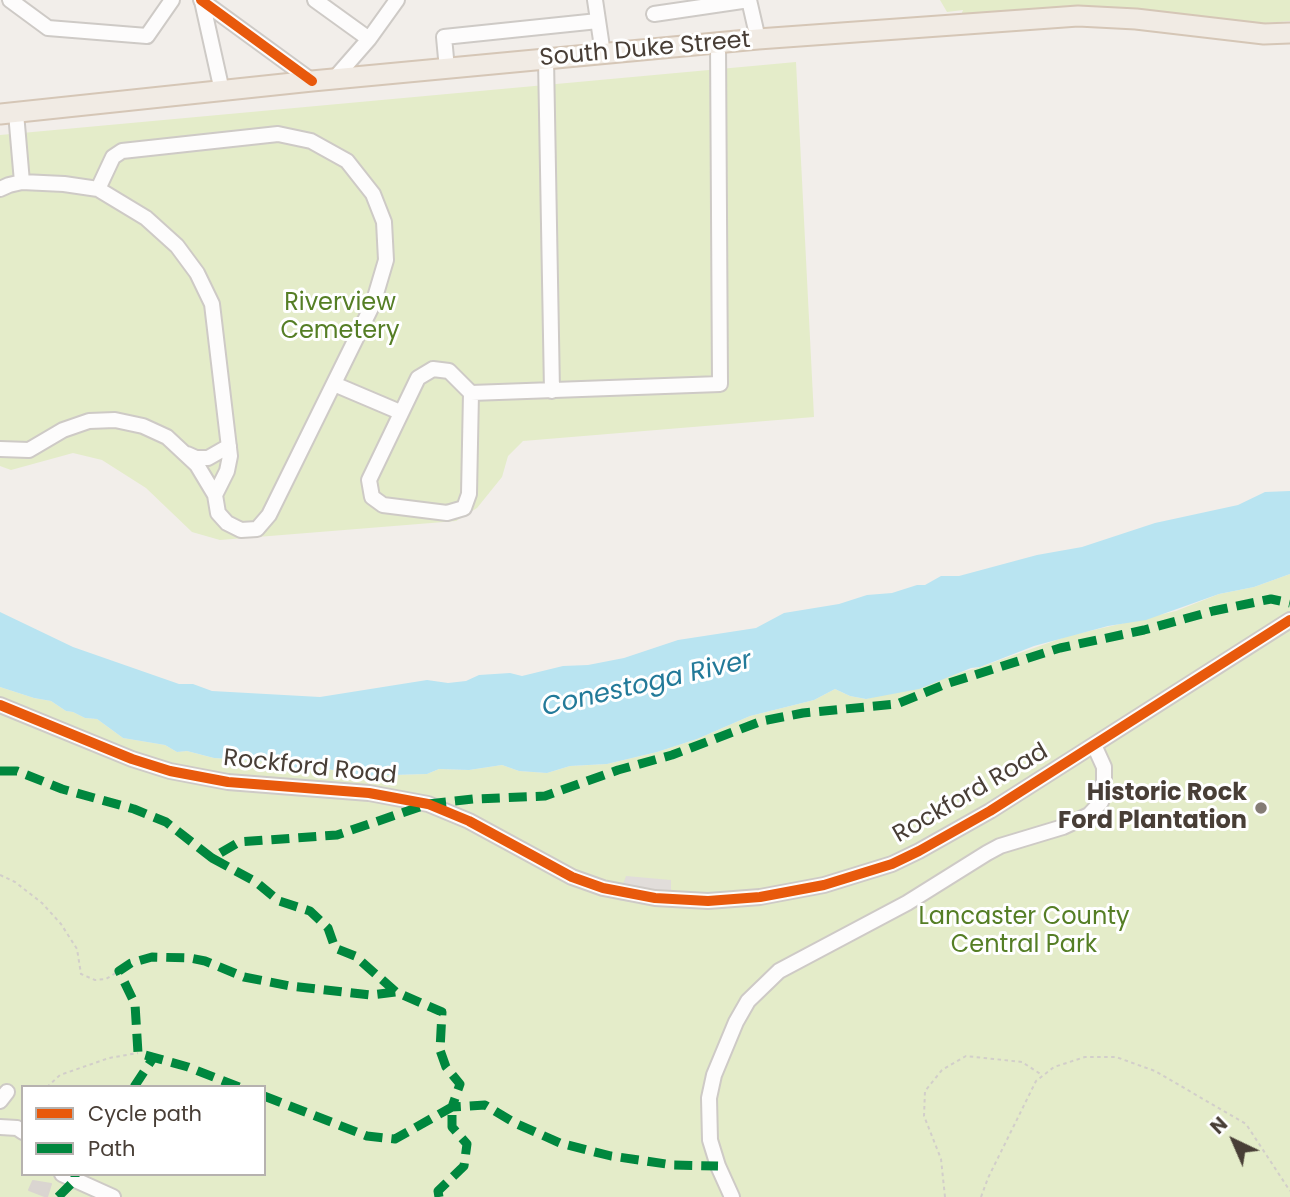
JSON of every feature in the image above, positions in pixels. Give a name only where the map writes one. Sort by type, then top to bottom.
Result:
[{"type":"main road","name":"South Duke Street","points":[[8,113],[758,39],[1078,16],[1136,19],[1264,34],[1290,33]]},
{"type":"street","points":[[10,0],[48,28],[147,36],[172,0]]},
{"type":"street","points":[[201,0],[312,81]]},
{"type":"street","points":[[201,0],[222,91]]},
{"type":"street","points":[[315,0],[369,39]]},
{"type":"street","points":[[334,79],[369,39],[397,0]]},
{"type":"street","points":[[595,0],[603,54]]},
{"type":"street","points":[[654,14],[749,0],[758,39]]},
{"type":"street","points":[[447,69],[444,37],[598,21]]},
{"type":"street","points":[[471,393],[720,384],[718,43]]},
{"type":"street","points":[[547,59],[552,391]]},
{"type":"street","points":[[8,113],[22,183]]},
{"type":"street","points":[[97,189],[113,157],[122,151],[278,134],[311,141],[346,161],[373,194],[384,222],[386,260],[373,304],[269,515],[257,529],[242,530],[227,523],[218,513],[215,495],[206,477],[187,454]]},
{"type":"street","points":[[0,189],[22,183],[64,184],[97,189],[146,218],[177,246],[197,273],[212,304],[230,456],[227,471],[215,495]]},
{"type":"street","points":[[433,369],[449,371],[471,393],[469,494],[464,508],[447,513],[383,505],[372,497],[369,480],[418,378],[433,369]]},
{"type":"street","points":[[334,384],[400,412]]},
{"type":"street","points":[[0,449],[29,450],[75,425],[89,421],[115,420],[154,430],[196,458],[208,457],[229,446]]},
{"type":"street","name":"Rockford Road","points":[[0,705],[132,759],[170,771],[228,782],[369,793],[428,804],[469,821],[572,877],[624,893],[681,901],[760,897],[824,885],[892,863],[955,832],[1290,620]]},
{"type":"street","points":[[732,1197],[710,1140],[709,1098],[736,1022],[754,994],[766,981],[788,965],[907,903],[986,853],[1089,816],[1101,802],[1104,793],[1104,767],[1094,745]]},
{"type":"street","points":[[0,1127],[21,1131]]},
{"type":"street","points":[[66,1176],[113,1197]]},
{"type":"path","points":[[0,875],[42,903],[61,924],[77,949],[81,974],[95,980],[106,979],[119,971]]},
{"type":"path","points":[[49,1085],[60,1074],[109,1058],[138,1053]]},
{"type":"path","points":[[945,1197],[941,1159],[924,1116],[925,1091],[942,1070],[966,1056],[1022,1062],[1043,1075]]},
{"type":"path","points":[[981,1197],[1036,1081],[1054,1067],[1086,1057],[1116,1057],[1155,1071],[1246,1124],[1290,1191]]},
{"type":"green space","points":[[940,0],[1290,0],[1290,21],[1253,24],[1213,22],[1118,7],[961,15],[963,10],[947,12]]},
{"type":"green space","name":"Riverview Cemetery","points":[[796,62],[814,417],[523,441],[508,456],[502,477],[477,508],[456,521],[220,540],[192,532],[146,488],[102,460],[73,453],[11,470],[0,466],[0,135]]},
{"type":"green space","name":"Lancaster County Central Park","points":[[1290,574],[1290,1197],[0,1197],[0,687],[51,701],[66,711],[85,718],[97,719],[123,738],[165,745],[177,752],[187,751],[214,758],[288,763],[303,772],[319,767],[358,776],[427,774],[439,769],[469,770],[502,765],[519,771],[547,773],[570,766],[607,764],[657,752],[697,739],[750,716],[814,700],[835,689],[866,699],[980,667],[1068,636],[1176,611],[1219,594],[1254,587]]},
{"type":"shaded area","points":[[626,876],[671,880],[671,907],[617,900]]},
{"type":"water","name":"Conestoga River","points":[[1290,491],[1290,574],[1254,587],[1219,594],[1146,620],[1108,626],[1034,646],[919,689],[866,699],[835,689],[814,700],[750,716],[697,739],[607,764],[570,766],[547,773],[519,771],[502,765],[469,770],[439,769],[427,774],[358,776],[320,767],[303,772],[288,763],[214,758],[187,751],[177,752],[165,745],[123,738],[97,719],[85,718],[66,711],[51,701],[0,687],[0,612],[73,647],[179,684],[193,684],[212,691],[320,697],[427,680],[448,683],[466,681],[479,675],[510,673],[522,676],[563,666],[588,665],[624,658],[678,640],[756,628],[784,613],[839,604],[867,595],[892,593],[925,585],[941,576],[959,576],[1037,555],[1082,547],[1155,523],[1238,505],[1265,492]]},
{"type":"building","points":[[33,1181],[51,1184],[47,1197],[29,1190]]},
{"type":"marked path","points":[[0,771],[17,771],[62,789],[134,809],[166,822],[212,858],[239,842],[337,835],[428,804],[545,796],[618,770],[672,755],[762,721],[803,713],[897,704],[946,684],[1060,648],[1271,599],[1290,603]]},
{"type":"marked path","points":[[212,858],[256,882],[279,901],[310,911],[328,928],[335,948],[355,956],[396,992],[442,1012],[440,1050],[446,1067],[460,1084],[452,1107],[485,1105],[515,1123],[560,1143],[611,1156],[673,1165],[718,1166]]},
{"type":"marked path","points":[[234,1085],[188,1067],[138,1053],[135,1004],[119,971],[131,963],[152,957],[190,958],[205,961],[244,977],[290,986],[371,995],[396,992]]},
{"type":"marked path","points":[[135,1085],[153,1058]]},
{"type":"marked path","points":[[266,1097],[367,1136],[395,1139],[452,1107]]},
{"type":"marked path","points":[[439,1197],[438,1191],[464,1166],[467,1144],[452,1127],[452,1107]]},
{"type":"marked path","points":[[58,1197],[75,1180],[75,1176]]},
{"type":"cycle path","points":[[201,0],[312,81]]},
{"type":"cycle path","points":[[0,705],[132,759],[170,771],[228,782],[369,793],[428,804],[469,821],[572,877],[603,888],[655,898],[708,901],[760,897],[824,885],[892,864],[919,851],[990,811],[1290,620]]},
{"type":"place","name":"Historic Rock Ford Plantation","points":[[1261,808]]}]
